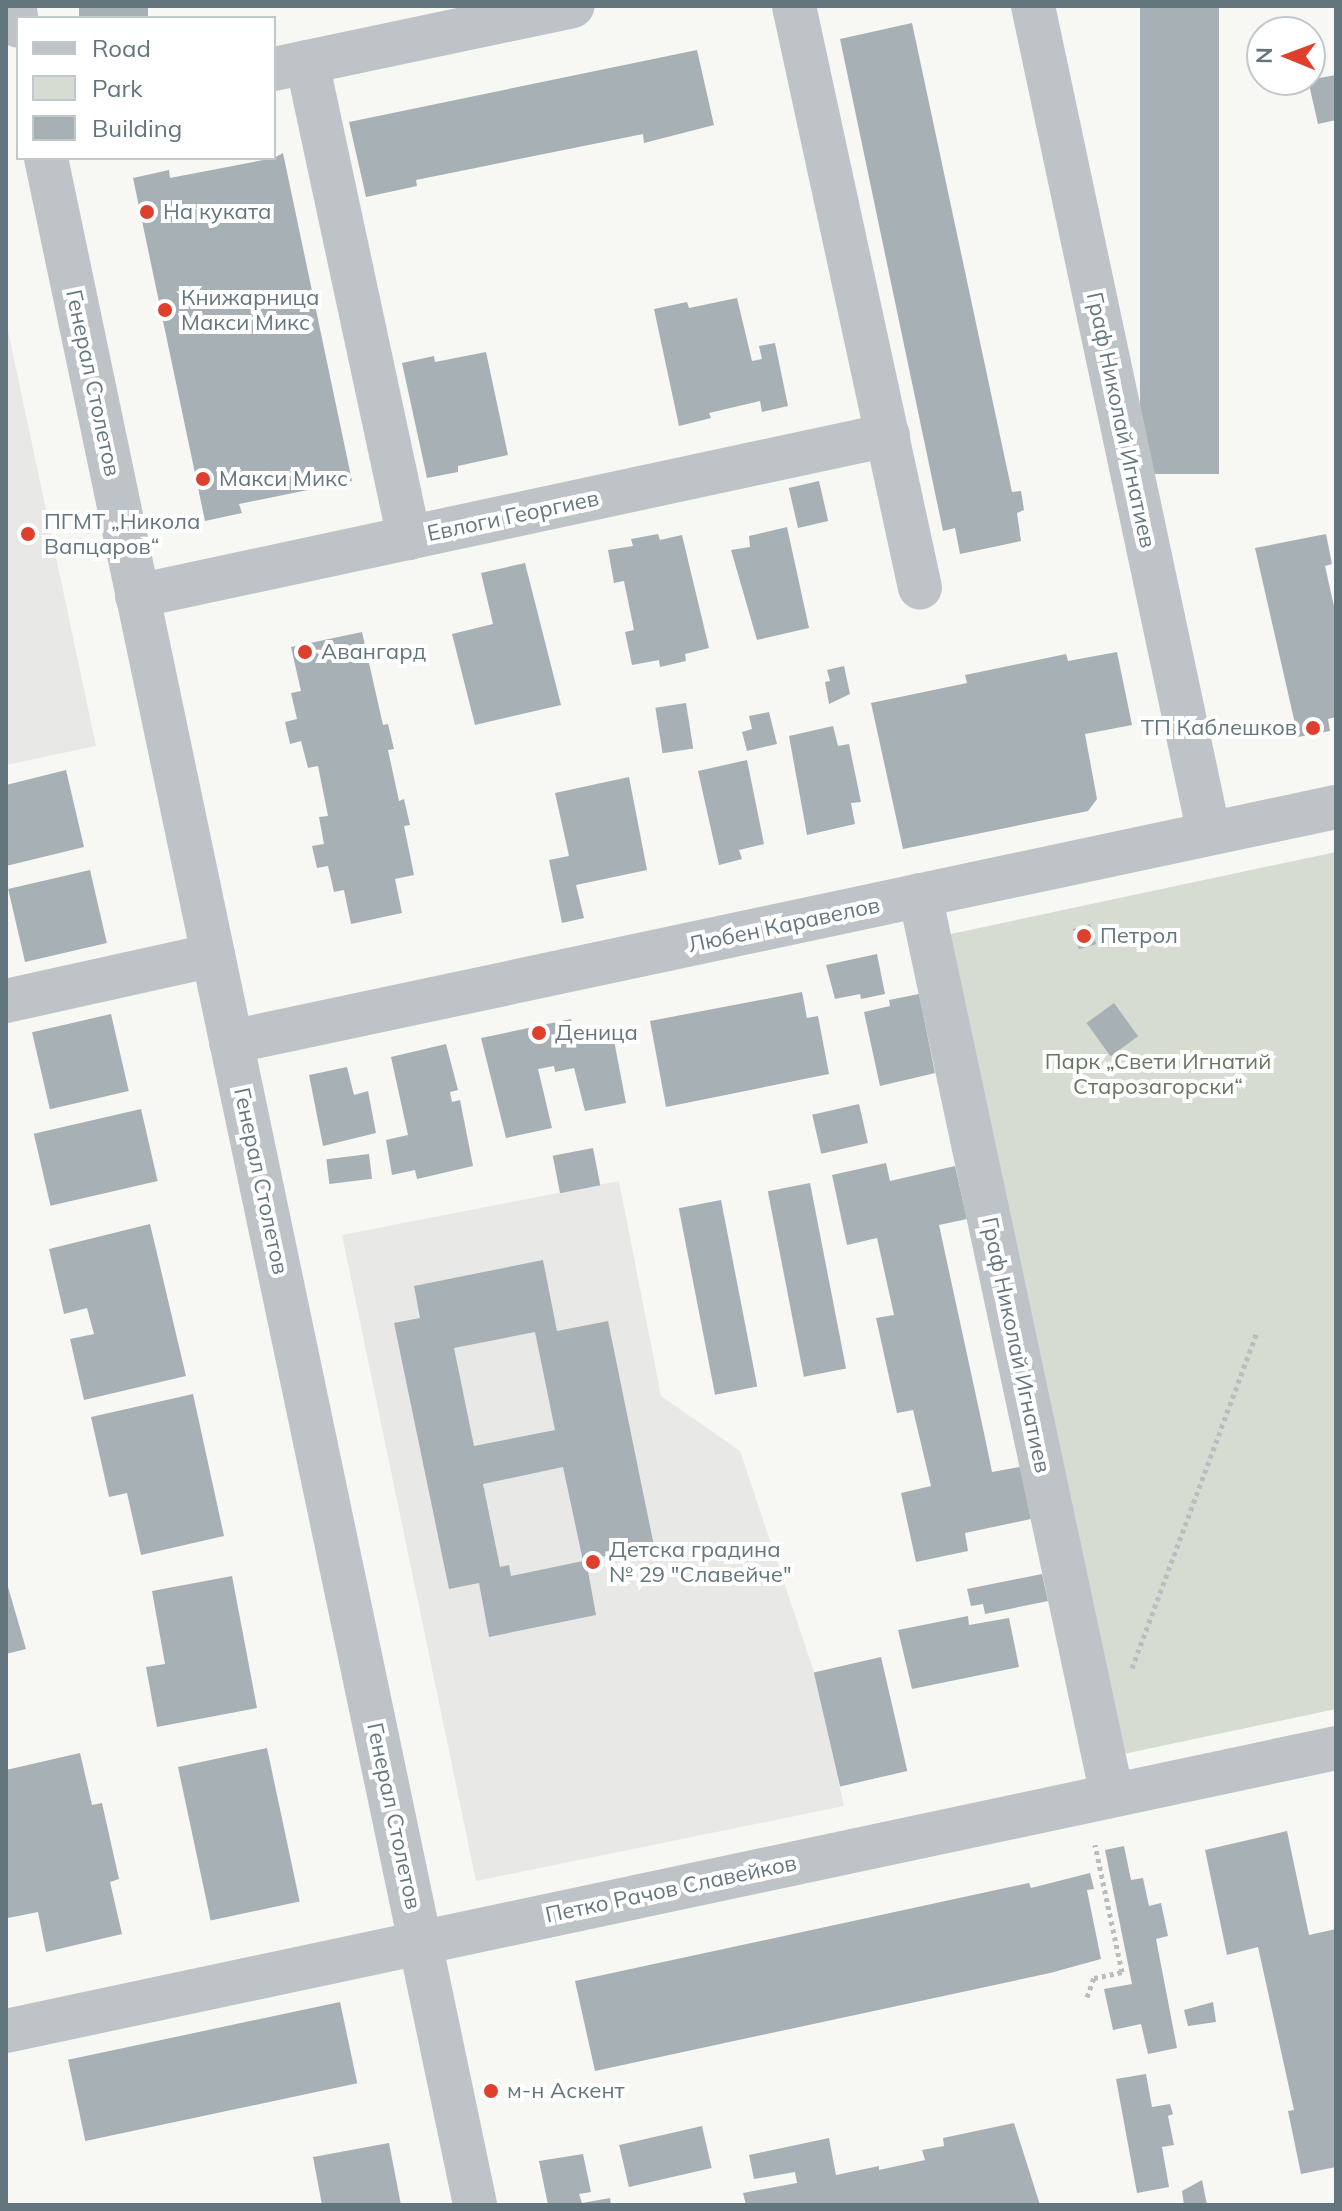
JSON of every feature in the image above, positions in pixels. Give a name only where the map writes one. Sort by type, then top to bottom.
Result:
[{"type":"street","points":[[409,538],[290,66],[572,6]]},
{"type":"street","points":[[794,6],[920,588]]},
{"type":"street","name":"Граф Николай Игнатиев","points":[[1033,6],[1209,834]]},
{"type":"street","name":"Генерал Столетов","points":[[46,160],[475,2205]]},
{"type":"street","name":"Евлоги Георгиев","points":[[137,596],[888,435]]},
{"type":"street","name":"Любен Каравелов","points":[[231,1042],[1336,807]]},
{"type":"street","name":"Граф Николай Игнатиев","points":[[920,895],[1099,1798]]},
{"type":"street","points":[[6,1001],[213,955]]},
{"type":"street","name":"Петко Рачов Славейков","points":[[6,2031],[1336,1748]]},
{"type":"path","points":[[1130,1673],[1257,1331]]},
{"type":"path","points":[[1087,1997],[1094,1978],[1122,1972],[1099,1798]]},
{"type":"shaded area","name":"ПГМТ „Никола Вапцаров“","points":[[6,321],[96,746],[6,765]]},
{"type":"shaded area","name":"Детска градина № 29 \"Славейче\"","points":[[619,1181],[661,1396],[740,1451],[814,1672],[844,1806],[476,1881],[342,1235]]},
{"type":"green space","name":"Парк „Свети Игнатий Старозагорски“","points":[[1336,852],[1336,1709],[1119,1755],[946,935]]},
{"type":"building","points":[[79,6],[148,6],[148,16],[79,16]]},
{"type":"building","points":[[1140,6],[1219,6],[1219,474],[1140,474]]},
{"type":"building","points":[[912,23],[1012,492],[1021,491],[1024,510],[1017,513],[1021,541],[960,554],[955,528],[943,531],[840,39]]},
{"type":"building","points":[[697,50],[714,125],[644,143],[643,134],[416,180],[417,186],[366,197],[349,122]]},
{"type":"building","points":[[1336,75],[1336,120],[1318,124],[1312,96],[1326,96],[1326,77]]},
{"type":"building","points":[[283,153],[352,481],[239,504],[242,513],[205,521],[133,178],[169,170],[170,178],[276,160]]},
{"type":"building","points":[[737,298],[752,361],[762,359],[759,346],[775,343],[788,406],[762,412],[760,401],[709,413],[711,418],[679,426],[654,309],[687,302],[689,308]]},
{"type":"building","points":[[486,352],[508,455],[458,466],[458,472],[427,478],[402,363],[434,356],[435,362]]},
{"type":"building","points":[[819,481],[828,521],[798,528],[789,488]]},
{"type":"building","points":[[787,527],[809,628],[757,640],[731,550],[750,547],[749,536]]},
{"type":"building","points":[[658,534],[660,540],[682,535],[709,648],[685,654],[686,661],[660,667],[659,660],[632,665],[625,632],[634,630],[624,581],[614,583],[608,550],[633,546],[631,539]]},
{"type":"building","points":[[1326,534],[1332,564],[1325,566],[1336,615],[1336,717],[1328,719],[1330,731],[1298,737],[1255,548]]},
{"type":"building","points":[[525,563],[561,705],[475,725],[452,634],[493,624],[481,573]]},
{"type":"building","points":[[362,632],[383,725],[388,724],[394,749],[388,750],[399,801],[404,799],[410,825],[404,826],[414,875],[395,879],[402,913],[351,924],[344,890],[334,892],[328,866],[317,868],[312,846],[324,844],[319,817],[328,816],[318,766],[308,768],[301,741],[290,744],[285,722],[297,719],[291,693],[301,691],[291,647]]},
{"type":"building","points":[[1117,652],[1132,725],[1085,734],[1097,799],[1088,811],[903,849],[871,703],[967,683],[965,675],[1066,654],[1068,661]]},
{"type":"building","points":[[844,666],[850,694],[829,704],[825,682],[830,681],[827,670]]},
{"type":"building","points":[[686,703],[693,748],[663,753],[655,708]]},
{"type":"building","points":[[769,712],[777,744],[747,751],[742,732],[752,729],[749,716]]},
{"type":"building","points":[[833,726],[838,746],[849,744],[861,802],[851,803],[855,824],[807,835],[789,736]]},
{"type":"building","points":[[747,760],[764,844],[739,850],[742,859],[719,865],[698,771]]},
{"type":"building","points":[[66,770],[84,847],[6,866],[6,785]]},
{"type":"building","points":[[629,777],[647,870],[576,885],[584,918],[562,923],[549,860],[569,856],[555,793]]},
{"type":"building","points":[[90,870],[107,943],[25,962],[8,889]]},
{"type":"building","points":[[1090,924],[1096,944],[1079,949],[1073,929]]},
{"type":"building","points":[[877,954],[885,994],[861,999],[860,994],[835,999],[826,965]]},
{"type":"building","points":[[802,992],[807,1018],[818,1016],[829,1074],[666,1107],[650,1021]]},
{"type":"building","points":[[919,994],[935,1073],[880,1086],[864,1012],[890,1006],[889,1000]]},
{"type":"building","points":[[1114,1003],[1138,1036],[1111,1056],[1086,1023]]},
{"type":"building","points":[[111,1014],[129,1091],[50,1109],[32,1032]]},
{"type":"building","points":[[571,1019],[576,1040],[612,1030],[626,1103],[585,1111],[574,1068],[555,1072],[554,1066],[538,1069],[552,1128],[506,1138],[481,1038]]},
{"type":"building","points":[[446,1044],[458,1090],[450,1092],[452,1102],[460,1100],[473,1166],[417,1179],[415,1170],[392,1175],[386,1140],[408,1135],[391,1057]]},
{"type":"building","points":[[347,1067],[354,1095],[368,1091],[376,1133],[323,1146],[309,1075]]},
{"type":"building","points":[[859,1104],[868,1143],[821,1154],[812,1115]]},
{"type":"building","points":[[141,1109],[158,1181],[50,1206],[34,1134]]},
{"type":"building","points":[[593,1148],[600,1185],[560,1193],[553,1156]]},
{"type":"building","points":[[369,1154],[372,1179],[329,1184],[326,1159]]},
{"type":"building","points":[[886,1163],[890,1181],[955,1166],[967,1219],[939,1225],[992,1472],[1020,1467],[1031,1519],[965,1533],[968,1551],[916,1562],[901,1493],[931,1486],[913,1410],[897,1413],[876,1318],[894,1315],[877,1238],[847,1245],[832,1175]]},
{"type":"building","points":[[810,1183],[846,1369],[804,1377],[768,1191]]},
{"type":"building","points":[[721,1200],[757,1387],[715,1395],[679,1208]]},
{"type":"building","points":[[150,1224],[186,1376],[84,1400],[70,1339],[94,1334],[87,1308],[64,1314],[49,1249]]},
{"type":"building","points":[[543,1260],[557,1331],[608,1321],[654,1546],[586,1560],[596,1615],[489,1637],[479,1583],[449,1589],[394,1323],[420,1318],[414,1286]],"holes":[[[535,1332],[555,1430],[474,1446],[454,1348]],[[563,1467],[583,1561],[511,1576],[509,1565],[500,1567],[483,1484]]]},
{"type":"building","points":[[193,1394],[224,1536],[141,1555],[127,1493],[109,1497],[91,1417]]},
{"type":"building","points":[[1042,1574],[1048,1601],[985,1614],[983,1604],[971,1606],[967,1589]]},
{"type":"building","points":[[232,1576],[257,1708],[157,1727],[146,1667],[165,1664],[152,1591]]},
{"type":"building","points":[[6,1580],[26,1649],[6,1654]]},
{"type":"building","points":[[968,1616],[969,1625],[1009,1618],[1019,1667],[912,1689],[898,1630]]},
{"type":"building","points":[[881,1657],[907,1771],[840,1787],[814,1673]]},
{"type":"building","points":[[267,1748],[300,1902],[211,1920],[178,1767]]},
{"type":"building","points":[[80,1753],[92,1805],[102,1803],[119,1879],[110,1882],[122,1934],[46,1952],[38,1912],[8,1918],[6,1770]]},
{"type":"building","points":[[1287,1831],[1309,1935],[1336,1929],[1336,2167],[1301,2174],[1288,2111],[1294,2110],[1258,1947],[1227,1955],[1205,1850]]},
{"type":"building","points":[[1124,1846],[1131,1880],[1143,1878],[1149,1906],[1161,1903],[1168,1936],[1156,1939],[1177,2048],[1148,2054],[1141,2024],[1113,2030],[1104,1989],[1132,1984],[1105,1850]]},
{"type":"building","points":[[1090,1873],[1094,1889],[1087,1890],[1101,1959],[1050,1973],[595,2071],[575,1981],[1029,1883],[1031,1888]]},
{"type":"building","points":[[340,2002],[357,2083],[85,2141],[68,2060]]},
{"type":"building","points":[[1213,2002],[1216,2022],[1188,2026],[1184,2010]]},
{"type":"building","points":[[1146,2074],[1152,2107],[1170,2104],[1173,2114],[1168,2116],[1174,2145],[1162,2147],[1169,2187],[1137,2193],[1116,2079]]},
{"type":"building","points":[[1014,2123],[1040,2205],[746,2205],[743,2193],[797,2183],[795,2172],[754,2179],[749,2155],[829,2138],[836,2175],[879,2166],[879,2170],[925,2160],[922,2150],[944,2146],[943,2138]]},
{"type":"building","points":[[702,2126],[712,2168],[629,2187],[619,2145]]},
{"type":"building","points":[[389,2143],[401,2205],[322,2205],[313,2157]]},
{"type":"building","points":[[583,2154],[591,2192],[579,2194],[582,2203],[610,2198],[611,2205],[548,2205],[539,2161]]},
{"type":"building","points":[[1202,2180],[1207,2205],[1184,2205],[1182,2191]]},
{"type":"place","name":"На куката","points":[[147,212]]},
{"type":"place","name":"Книжарница Макси Микс","points":[[165,310]]},
{"type":"place","name":"Макси Микс","points":[[203,479]]},
{"type":"place","name":"ПГМТ „Никола Вапцаров“","points":[[28,534]]},
{"type":"place","name":"Авангард","points":[[305,652]]},
{"type":"place","name":"ТП Каблешков","points":[[1313,728]]},
{"type":"place","name":"Петрол","points":[[1084,936]]},
{"type":"place","name":"Деница","points":[[539,1033]]},
{"type":"place","name":"Детска градина № 29 \"Славейче\"","points":[[593,1562]]},
{"type":"place","name":"м-н Аскент","points":[[491,2091]]}]
